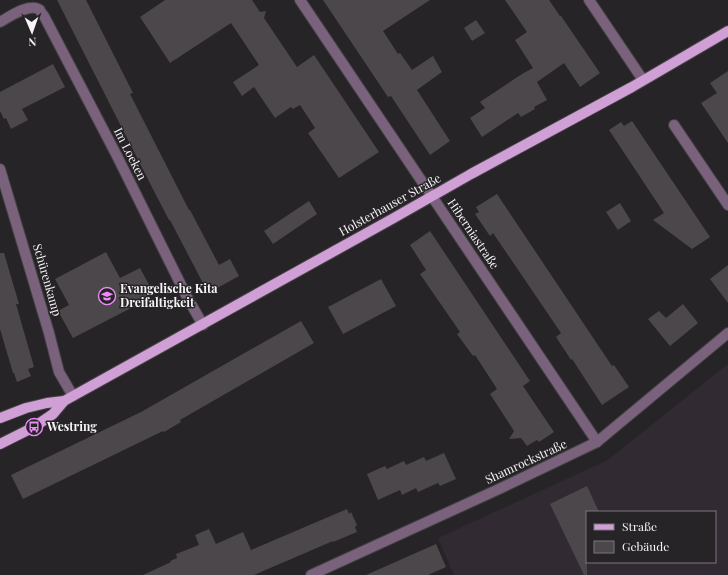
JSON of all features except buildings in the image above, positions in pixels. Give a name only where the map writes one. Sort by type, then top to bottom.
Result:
[{"type":"main road","name":"Holsterhauser Straße","points":[[0,444],[34,427],[53,414],[68,399],[432,196],[644,80],[728,31]]},
{"type":"main road","name":"Holsterhauser Straße","points":[[0,418],[26,408],[68,399]]},
{"type":"street","name":"Hiberniastraße","points":[[300,0],[597,442]]},
{"type":"street","points":[[589,0],[644,80]]},
{"type":"street","name":"Im Loeken","points":[[0,22],[24,9],[30,8],[40,11],[44,16],[117,156],[187,297],[203,325]]},
{"type":"street","points":[[674,125],[728,205]]},
{"type":"street","name":"Schürenkamp","points":[[0,169],[68,399]]},
{"type":"street","name":"Shamrockstraße","points":[[311,575],[499,489],[597,442],[728,333]]},
{"type":"shaded area","points":[[728,364],[728,575],[454,575],[438,538],[608,460]]},
{"type":"place","name":"Evangelische Kita Dreifaltigkeit","points":[[107,296]]},
{"type":"place","name":"Westring","points":[[34,427]]}]
